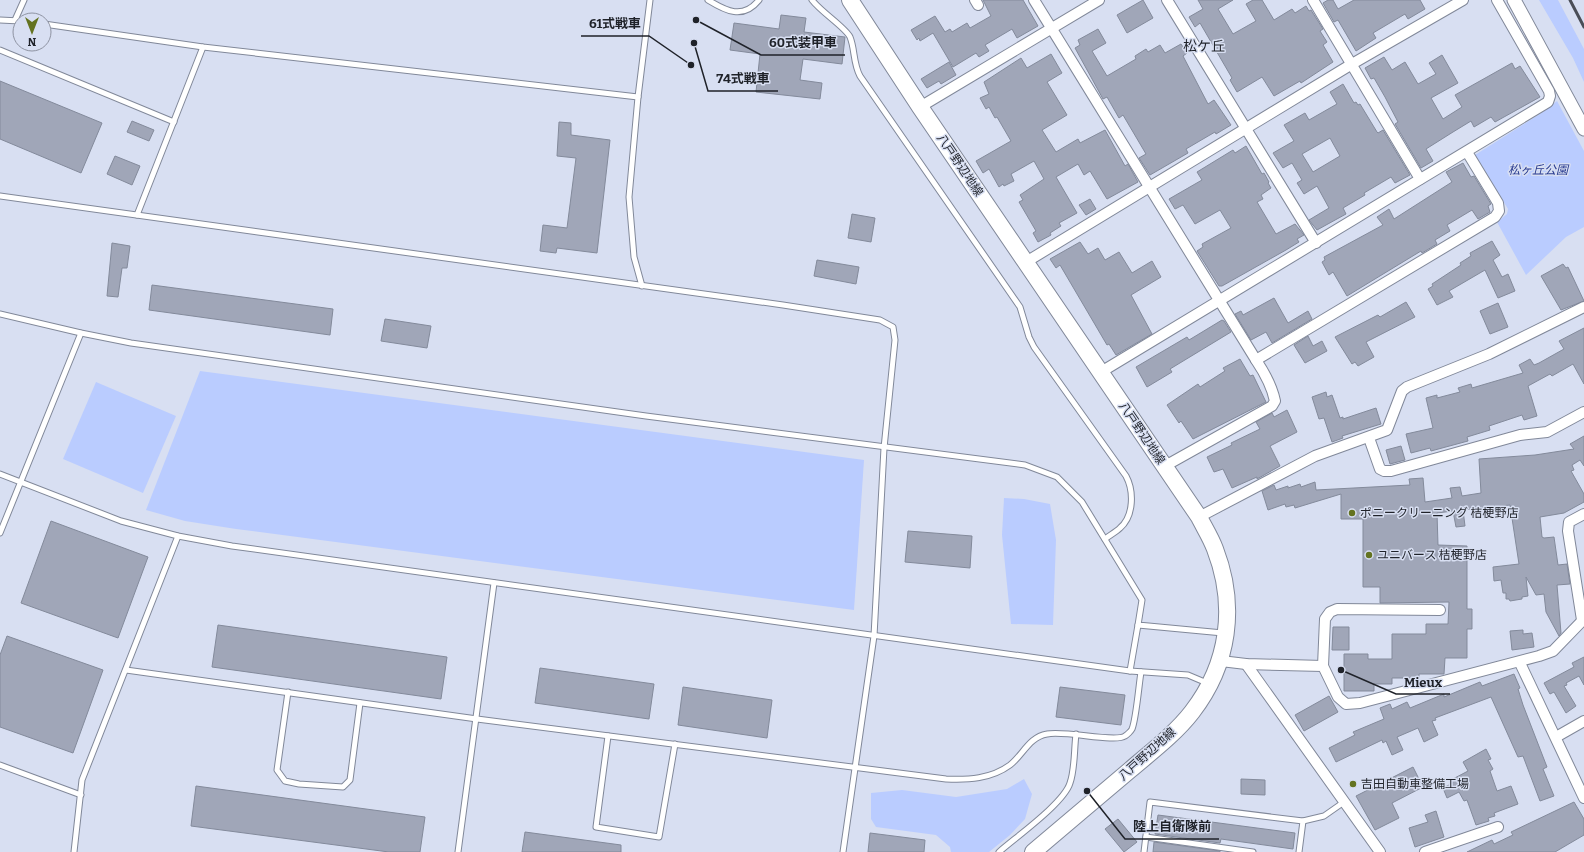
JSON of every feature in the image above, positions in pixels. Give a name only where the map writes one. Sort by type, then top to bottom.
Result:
[{"type":"main road","name":"八戸野辺地線","points":[[850,0],[920,107],[1165,466],[1198,517],[1215,549],[1224,580],[1227,605],[1226,634],[1221,661],[1210,685],[1192,713],[1166,740],[1033,852]]},
{"type":"street","points":[[1034,0],[1218,301],[1256,360],[1274,394],[1275,400],[1272,406],[1165,466]]},
{"type":"street","points":[[920,107],[1099,0]]},
{"type":"street","points":[[1167,0],[1316,243]]},
{"type":"street","points":[[1313,0],[1420,179]]},
{"type":"street","points":[[1026,262],[1352,64],[1463,0]]},
{"type":"street","points":[[1101,372],[1548,102],[1550,96],[1549,91],[1497,0]]},
{"type":"street","points":[[1514,0],[1584,129]]},
{"type":"street","points":[[1256,360],[1495,217],[1499,211],[1498,203],[1467,152]]},
{"type":"street","points":[[1198,517],[1315,456],[1369,438],[1387,430],[1402,391],[1407,387],[1489,354],[1584,307]]},
{"type":"street","points":[[1369,438],[1380,469],[1384,471],[1392,471],[1513,437],[1547,432],[1584,412]]},
{"type":"street","points":[[1440,610],[1337,609],[1330,612],[1325,619],[1323,666],[1338,697],[1346,704],[1360,703],[1520,663],[1553,651],[1583,620],[1568,531],[1569,522],[1584,514]]},
{"type":"street","points":[[1221,661],[1246,664],[1323,666]]},
{"type":"street","points":[[1520,663],[1584,798]]},
{"type":"street","points":[[1246,664],[1380,852]]},
{"type":"street","points":[[1556,737],[1584,721]]},
{"type":"street","points":[[1425,852],[1498,827]]},
{"type":"lane","points":[[20,12],[24,0]]},
{"type":"lane","points":[[642,286],[634,257],[629,197],[638,97],[650,0]]},
{"type":"lane","points":[[708,0],[726,10],[742,12],[752,8],[759,0]]},
{"type":"lane","points":[[812,0],[821,11],[848,34],[855,67],[860,76],[1020,306],[1028,337],[1132,486],[1131,508],[1121,528],[1104,539]]},
{"type":"lane","points":[[0,20],[12,21]]},
{"type":"lane","points":[[52,25],[203,47],[638,97]]},
{"type":"lane","points":[[136,215],[203,47]]},
{"type":"lane","points":[[0,50],[174,122]]},
{"type":"lane","points":[[0,196],[880,320],[893,327],[895,340],[884,448],[874,636],[843,852]]},
{"type":"lane","points":[[0,314],[81,334],[131,343],[349,375],[884,448],[1025,465],[1057,477],[1082,502],[1142,600],[1130,671]]},
{"type":"lane","points":[[0,532],[81,334]]},
{"type":"lane","points":[[0,474],[121,521],[178,536],[232,546],[1130,671],[1188,675],[1210,685]]},
{"type":"lane","points":[[74,852],[82,780],[178,536]]},
{"type":"lane","points":[[458,852],[494,583]]},
{"type":"lane","points":[[1138,624],[1226,634]]},
{"type":"lane","points":[[126,670],[477,719],[855,768],[946,779],[972,780],[1010,765],[1033,740],[1044,734],[1058,732],[1114,739],[1124,737],[1132,730],[1140,672]]},
{"type":"lane","points":[[288,692],[277,770],[285,781],[299,784],[343,787],[350,780],[360,703]]},
{"type":"lane","points":[[999,852],[1058,802],[1067,790],[1070,783],[1076,734]]},
{"type":"lane","points":[[608,736],[596,827],[659,837],[675,744]]},
{"type":"lane","points":[[0,765],[81,795]]},
{"type":"lane","points":[[1144,852],[1150,802],[1303,821],[1324,816],[1344,802]]},
{"type":"lane","points":[[1299,852],[1303,821]]},
{"type":"lane","points":[[1146,837],[1253,852]]},
{"type":"green space","points":[[1539,0],[1558,0],[1584,49],[1584,82],[1573,58]]},
{"type":"green space","name":"松ヶ丘公園","points":[[1557,101],[1584,151],[1584,227],[1566,237],[1526,275],[1497,222],[1507,214],[1508,209],[1475,155],[1546,110]]},
{"type":"green space","points":[[200,371],[864,460],[854,610],[236,529],[185,521],[146,510]]},
{"type":"green space","points":[[96,382],[176,416],[143,493],[63,459]]},
{"type":"green space","points":[[1004,498],[1024,499],[1050,504],[1056,540],[1053,625],[1011,624],[1002,535]]},
{"type":"green space","points":[[1024,779],[1032,794],[1025,819],[1010,835],[989,852],[951,852],[950,847],[936,835],[876,827],[871,819],[871,793],[902,790],[956,797],[1007,789]]},
{"type":"building","points":[[983,0],[1023,0],[1038,26],[1017,38],[1012,29],[985,45],[989,51],[979,57],[976,53],[953,67],[933,33],[920,41],[919,38],[917,40],[911,30],[935,16],[945,32],[950,29],[952,32],[967,23],[970,28],[991,16]]},
{"type":"building","points":[[1143,0],[1153,18],[1127,33],[1117,15]]},
{"type":"building","points":[[1198,0],[1233,0],[1218,9],[1233,34],[1256,21],[1246,4],[1253,0],[1262,0],[1274,20],[1292,9],[1295,13],[1306,6],[1309,11],[1311,10],[1323,29],[1320,31],[1327,42],[1323,45],[1333,62],[1301,83],[1300,81],[1274,96],[1262,77],[1237,92],[1230,80],[1232,78],[1200,23],[1195,27],[1189,17],[1203,9]]},
{"type":"building","points":[[1328,0],[1333,0],[1338,9],[1354,0],[1420,0],[1425,9],[1408,19],[1405,14],[1373,33],[1376,38],[1356,51],[1338,20],[1334,22],[1323,3]]},
{"type":"building","points":[[781,15],[806,18],[804,32],[845,37],[842,64],[803,59],[800,80],[822,83],[820,99],[756,92],[760,54],[730,50],[734,23],[779,29]]},
{"type":"building","points":[[1098,29],[1106,43],[1092,51],[1107,76],[1136,59],[1135,56],[1146,49],[1148,52],[1160,45],[1165,53],[1181,44],[1187,53],[1183,56],[1208,104],[1214,100],[1231,125],[1216,134],[1215,132],[1186,149],[1188,153],[1150,175],[1139,158],[1146,154],[1123,115],[1119,118],[1107,97],[1103,99],[1075,48],[1080,45],[1078,40]]},
{"type":"building","points":[[1051,54],[1062,73],[1047,82],[1067,115],[1042,130],[1056,152],[1078,139],[1080,143],[1105,130],[1125,166],[1128,164],[1138,182],[1107,199],[1090,171],[1084,175],[1078,164],[1056,177],[1077,213],[1059,223],[1061,226],[1050,233],[1051,235],[1038,242],[1033,233],[1036,231],[1019,202],[1023,200],[1020,195],[1044,179],[1034,161],[1011,174],[1014,181],[1004,186],[1003,184],[999,187],[989,169],[983,173],[976,161],[1011,141],[997,117],[995,118],[989,107],[986,109],[980,98],[989,94],[984,82],[1021,58],[1027,68]]},
{"type":"building","points":[[1442,55],[1458,83],[1431,98],[1443,119],[1462,107],[1455,95],[1512,63],[1515,69],[1520,66],[1540,97],[1495,122],[1491,117],[1474,127],[1471,121],[1426,149],[1433,161],[1421,168],[1395,124],[1398,122],[1385,97],[1374,78],[1371,79],[1365,68],[1384,57],[1392,70],[1405,62],[1418,84],[1436,74],[1429,63]]},
{"type":"building","points":[[949,62],[956,75],[941,84],[939,81],[927,88],[921,79]]},
{"type":"building","points":[[0,81],[102,123],[81,173],[0,139]]},
{"type":"building","points":[[1343,84],[1354,103],[1356,102],[1358,105],[1360,104],[1377,132],[1378,133],[1383,130],[1410,175],[1395,183],[1391,177],[1364,193],[1365,195],[1343,208],[1346,214],[1317,230],[1309,220],[1329,208],[1317,186],[1304,194],[1297,183],[1302,180],[1292,163],[1283,168],[1273,153],[1294,141],[1284,125],[1305,113],[1309,120],[1337,104],[1330,92]],"holes":[[[1330,138],[1340,156],[1313,172],[1302,154]]]},
{"type":"building","points":[[132,121],[154,130],[149,141],[127,132]]},
{"type":"building","points":[[559,122],[571,123],[571,135],[610,140],[597,253],[557,248],[556,253],[540,251],[543,225],[567,228],[576,158],[557,156]]},
{"type":"building","points":[[1246,146],[1262,174],[1264,173],[1269,182],[1268,183],[1271,188],[1261,195],[1263,199],[1257,202],[1276,234],[1295,224],[1304,235],[1297,239],[1299,242],[1286,250],[1222,286],[1219,286],[1197,251],[1203,247],[1202,244],[1231,228],[1220,210],[1195,224],[1183,205],[1175,209],[1169,199],[1202,180],[1197,172],[1233,150],[1235,153]]},
{"type":"building","points":[[115,156],[140,166],[132,185],[107,174]]},
{"type":"building","points":[[1463,163],[1471,177],[1474,176],[1491,204],[1488,206],[1490,212],[1478,219],[1472,210],[1447,225],[1450,231],[1435,240],[1437,244],[1422,253],[1421,251],[1347,296],[1333,272],[1329,275],[1322,262],[1325,260],[1324,257],[1383,225],[1377,217],[1389,209],[1394,219],[1452,182],[1446,172]]},
{"type":"building","points":[[1090,199],[1096,209],[1086,215],[1079,205]]},
{"type":"building","points":[[852,214],[875,218],[871,242],[848,238]]},
{"type":"building","points":[[1492,241],[1500,255],[1493,260],[1502,277],[1508,274],[1515,291],[1498,298],[1485,270],[1449,291],[1453,297],[1437,305],[1428,289],[1433,286],[1432,284],[1461,265],[1460,263],[1471,256],[1470,253]]},
{"type":"building","points":[[1080,242],[1088,254],[1098,248],[1105,260],[1119,252],[1132,273],[1152,261],[1161,277],[1131,295],[1152,334],[1116,355],[1109,344],[1107,345],[1060,265],[1056,268],[1050,259]]},
{"type":"building","points":[[112,243],[130,246],[127,268],[122,268],[118,297],[107,296]]},
{"type":"building","points":[[817,260],[859,267],[856,284],[814,276]]},
{"type":"building","points":[[1563,264],[1566,268],[1568,267],[1584,301],[1561,310],[1541,276]]},
{"type":"building","points":[[152,285],[333,309],[330,335],[149,310]]},
{"type":"building","points":[[1274,298],[1288,323],[1308,311],[1312,319],[1272,343],[1266,332],[1251,340],[1235,314],[1241,311],[1243,315]]},
{"type":"building","points":[[1406,302],[1415,317],[1366,342],[1374,357],[1358,366],[1355,362],[1352,364],[1335,337],[1378,315],[1380,317]]},
{"type":"building","points":[[1498,303],[1508,327],[1490,334],[1480,311]]},
{"type":"building","points":[[385,319],[431,326],[427,348],[381,341]]},
{"type":"building","points":[[1222,320],[1231,332],[1170,369],[1172,372],[1147,387],[1136,367],[1187,337],[1189,340]]},
{"type":"building","points":[[1584,328],[1584,384],[1573,364],[1552,376],[1550,374],[1528,386],[1537,416],[1524,420],[1522,415],[1489,426],[1490,430],[1467,437],[1468,441],[1431,451],[1430,448],[1411,453],[1406,434],[1433,428],[1426,398],[1437,395],[1437,398],[1460,392],[1458,388],[1471,384],[1472,388],[1523,373],[1519,365],[1530,359],[1534,365],[1564,349],[1559,341]]},
{"type":"building","points":[[1308,336],[1313,346],[1322,341],[1327,351],[1305,363],[1294,345]]},
{"type":"building","points":[[1240,359],[1250,376],[1253,375],[1266,402],[1193,439],[1181,421],[1179,423],[1167,405],[1198,384],[1200,387],[1225,371],[1223,368]]},
{"type":"building","points":[[1326,392],[1327,397],[1332,395],[1340,418],[1343,417],[1343,419],[1376,408],[1381,424],[1342,436],[1343,438],[1332,442],[1324,418],[1319,419],[1312,397]]},
{"type":"building","points":[[1287,410],[1297,432],[1270,446],[1280,466],[1257,479],[1257,477],[1232,488],[1223,469],[1214,472],[1207,457],[1260,429],[1256,422],[1272,413],[1274,417]]},
{"type":"building","points":[[1584,436],[1584,466],[1580,460],[1572,465],[1574,470],[1571,471],[1584,494],[1584,502],[1564,513],[1540,517],[1542,537],[1554,537],[1558,565],[1567,564],[1570,584],[1557,585],[1561,633],[1559,636],[1546,612],[1544,594],[1536,595],[1526,577],[1528,596],[1522,597],[1522,599],[1510,601],[1509,599],[1506,599],[1506,593],[1503,593],[1501,580],[1494,581],[1493,567],[1519,564],[1510,505],[1463,510],[1465,526],[1456,527],[1453,511],[1437,513],[1438,545],[1467,546],[1467,609],[1472,609],[1472,629],[1467,629],[1467,658],[1445,658],[1444,674],[1419,674],[1419,678],[1392,678],[1392,684],[1374,684],[1374,691],[1344,691],[1344,654],[1368,654],[1368,659],[1392,659],[1392,634],[1426,634],[1426,624],[1448,624],[1449,602],[1380,603],[1380,587],[1363,587],[1363,519],[1341,519],[1341,494],[1295,508],[1294,505],[1286,507],[1285,504],[1268,510],[1262,491],[1274,485],[1276,490],[1300,484],[1301,487],[1315,482],[1316,490],[1410,485],[1409,479],[1423,478],[1425,502],[1452,498],[1450,488],[1460,487],[1462,496],[1481,493],[1479,459],[1535,455],[1574,449],[1570,444]]},
{"type":"building","points":[[1401,446],[1405,460],[1390,464],[1386,450]]},
{"type":"building","points":[[51,521],[148,557],[118,638],[21,603]]},
{"type":"building","points":[[908,531],[972,536],[970,568],[905,562]]},
{"type":"building","points":[[218,625],[447,657],[441,699],[212,667]]},
{"type":"building","points":[[1333,627],[1349,627],[1349,650],[1332,650]]},
{"type":"building","points":[[1523,630],[1523,634],[1532,633],[1534,647],[1512,650],[1510,631]]},
{"type":"building","points":[[7,636],[103,670],[73,753],[0,727],[0,655]]},
{"type":"building","points":[[1584,657],[1584,685],[1579,676],[1566,683],[1567,685],[1564,686],[1576,706],[1566,713],[1554,692],[1550,694],[1544,683],[1574,667],[1572,663]]},
{"type":"building","points":[[540,668],[654,684],[649,719],[535,703]]},
{"type":"building","points":[[1514,674],[1520,688],[1518,689],[1523,705],[1547,767],[1543,769],[1554,796],[1540,801],[1523,756],[1518,757],[1491,697],[1435,718],[1436,720],[1432,721],[1438,735],[1424,742],[1418,728],[1397,737],[1403,750],[1392,755],[1386,741],[1383,743],[1382,740],[1336,762],[1329,748],[1355,735],[1353,732],[1384,719],[1380,708],[1390,704],[1392,709],[1407,702],[1410,708],[1444,694],[1444,697],[1480,682],[1482,686]]},
{"type":"building","points":[[683,687],[772,700],[767,738],[678,725]]},
{"type":"building","points":[[1060,687],[1125,695],[1121,725],[1056,717]]},
{"type":"building","points":[[1329,696],[1338,712],[1304,731],[1295,715]]},
{"type":"building","points":[[1486,749],[1491,759],[1488,760],[1493,769],[1490,771],[1497,791],[1511,786],[1518,804],[1494,813],[1495,816],[1488,818],[1489,821],[1476,825],[1467,800],[1464,801],[1459,792],[1447,798],[1443,788],[1453,783],[1451,780],[1468,771],[1463,762]]},
{"type":"building","points":[[1413,767],[1423,787],[1392,803],[1399,818],[1375,830],[1356,796]]},
{"type":"building","points":[[1241,779],[1265,780],[1265,795],[1241,794]]},
{"type":"building","points":[[196,786],[425,817],[420,852],[389,852],[191,826]]},
{"type":"building","points":[[1574,802],[1584,819],[1584,835],[1555,852],[1467,852],[1492,840],[1494,844],[1513,835],[1511,832]]},
{"type":"building","points":[[1436,811],[1444,837],[1415,847],[1409,828],[1428,822],[1425,815]]},
{"type":"building","points":[[1158,815],[1295,833],[1293,849],[1221,839],[1220,843],[1155,834]]},
{"type":"building","points":[[1118,819],[1137,842],[1124,852],[1105,829]]},
{"type":"building","points":[[525,832],[621,845],[621,852],[522,852]]},
{"type":"building","points":[[870,833],[925,840],[924,852],[868,852]]},
{"type":"building","points":[[1154,842],[1220,851],[1220,852],[1153,852]]},
{"type":"railway","points":[[1570,0],[1584,27]]},
{"type":"place","name":"60式装甲車","points":[[696,20]]},
{"type":"place","name":"74式戦車","points":[[694,43]]},
{"type":"place","name":"61式戦車","points":[[691,65]]},
{"type":"place","name":"ポニークリーニング 桔梗野店","points":[[1352,513]]},
{"type":"place","name":"ユニバース 桔梗野店","points":[[1369,555]]},
{"type":"place","name":"Mieux","points":[[1341,670]]},
{"type":"place","name":"吉田自動車整備工場","points":[[1353,784]]},
{"type":"place","name":"陸上自衛隊前","points":[[1087,791]]},
{"type":"district","name":"松ケ丘","points":[[1204,46]]}]
